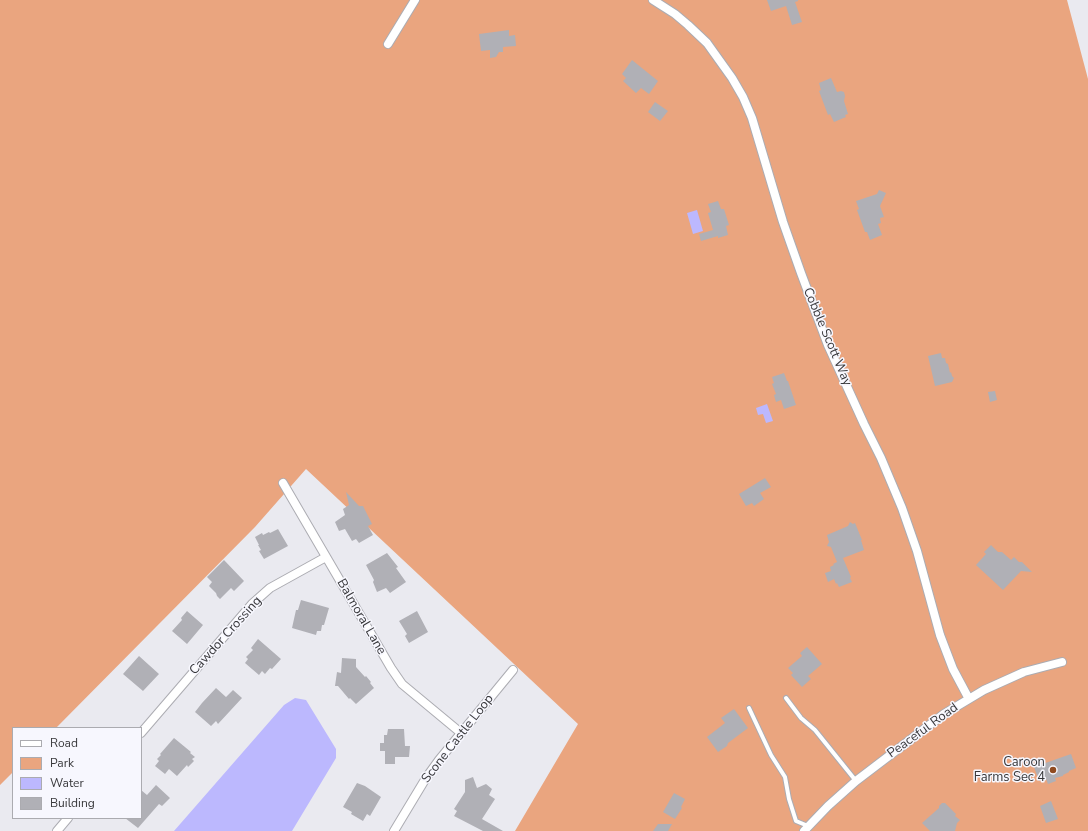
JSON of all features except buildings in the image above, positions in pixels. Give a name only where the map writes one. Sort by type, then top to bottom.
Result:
[{"type":"street","points":[[388,44],[415,0]]},
{"type":"street","name":"Cobble Scott Way","points":[[653,0],[688,24],[707,43],[732,78],[743,97],[752,118],[800,273],[828,345],[881,458],[902,508],[917,551],[940,635],[953,669],[969,699]]},
{"type":"street","name":"Balmoral Lane","points":[[283,483],[390,668],[402,684],[461,733]]},
{"type":"street","name":"Cawdor Crossing","points":[[142,732],[252,604],[270,588],[326,557]]},
{"type":"street","name":"Peaceful Road","points":[[806,829],[828,806],[856,781],[932,722],[984,690],[1024,672],[1062,662]]},
{"type":"street","name":"Scone Castle Loop","points":[[394,831],[426,778],[439,760],[513,670]]},
{"type":"street","points":[[57,831],[67,819]]},
{"type":"lane","points":[[786,698],[801,718],[814,730],[856,781]]},
{"type":"lane","points":[[749,708],[771,755],[786,777],[788,799],[796,821],[806,829]]},
{"type":"green space","points":[[0,0],[1067,0],[1088,79],[1088,831],[515,831],[578,724],[306,469],[255,527],[57,727],[12,727],[12,773],[0,785]]},
{"type":"water","points":[[697,210],[703,231],[693,234],[687,213]]},
{"type":"water","points":[[767,404],[773,421],[766,423],[763,414],[758,415],[756,408]]},
{"type":"water","points":[[295,698],[306,700],[336,749],[336,758],[292,831],[174,831],[284,705]]},
{"type":"place","name":"Caroon Farms Sec 4","points":[[1053,770]]}]
